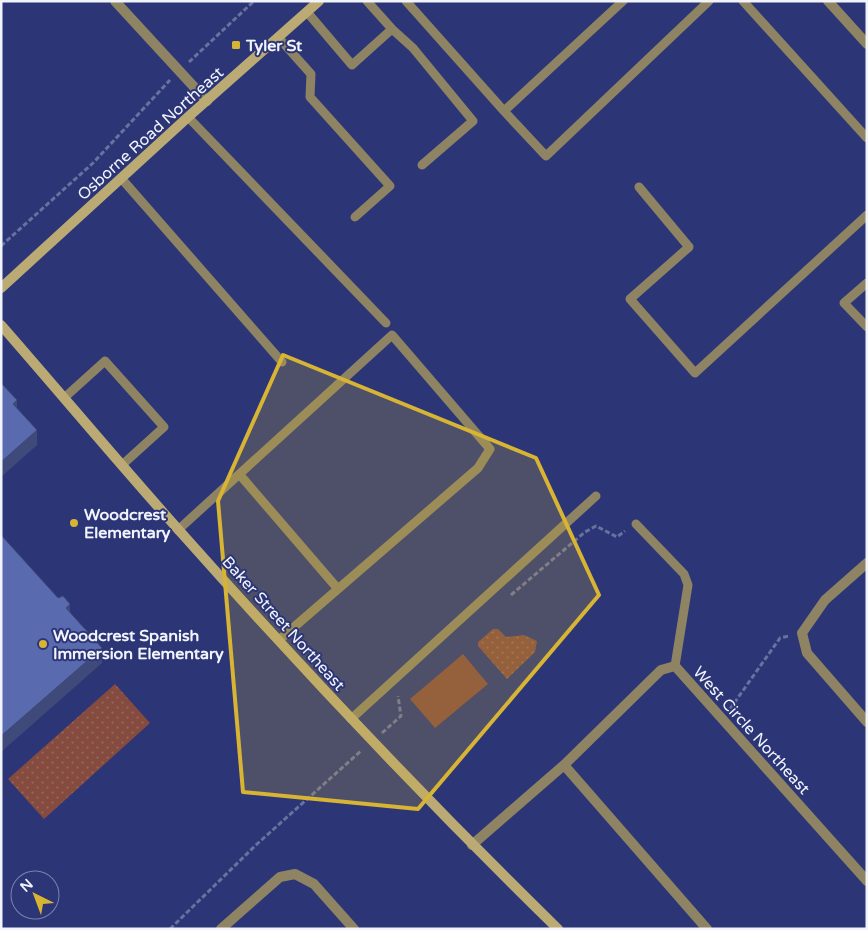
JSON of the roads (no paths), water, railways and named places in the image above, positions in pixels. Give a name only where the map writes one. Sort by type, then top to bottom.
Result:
[{"type":"street","points":[[115,1],[207,101]]},
{"type":"street","name":"Osborne Road Northeast","points":[[1,288],[188,117],[319,1]]},
{"type":"street","points":[[828,1],[867,44]]},
{"type":"street","name":"Baker Street Northeast","points":[[1,325],[178,530],[278,640],[472,845],[558,929]]},
{"type":"street","points":[[867,563],[824,600],[802,633],[807,653],[867,722]]},
{"type":"street","name":"West Circle Northeast","points":[[472,845],[564,765],[661,670],[675,666],[867,881]]},
{"type":"street","points":[[564,765],[707,929]]},
{"type":"street","points":[[221,929],[280,877],[295,874],[314,884],[354,929]]},
{"type":"lane","points":[[367,1],[392,29],[413,48],[473,121],[422,165]]},
{"type":"lane","points":[[406,1],[546,156],[709,1]]},
{"type":"lane","points":[[504,111],[623,1]]},
{"type":"lane","points":[[743,1],[867,138]]},
{"type":"lane","points":[[307,12],[352,65],[392,29]]},
{"type":"lane","points":[[278,37],[311,74],[310,97],[390,186],[355,217]]},
{"type":"lane","points":[[188,117],[386,323]]},
{"type":"lane","points":[[121,178],[282,362]]},
{"type":"lane","points":[[638,187],[689,247],[630,299],[695,373],[867,215]]},
{"type":"lane","points":[[867,283],[844,302],[867,327]]},
{"type":"lane","points":[[178,530],[392,335],[490,449],[478,468],[278,640]]},
{"type":"lane","points":[[64,398],[105,361],[164,427],[122,465]]},
{"type":"lane","points":[[240,474],[338,589]]},
{"type":"lane","points":[[351,719],[596,496]]},
{"type":"lane","points":[[636,524],[684,574],[688,585],[675,666]]},
{"type":"place","name":"Tyler St","points":[[236,45]]},
{"type":"place","name":"Woodcrest Elementary","points":[[74,523]]},
{"type":"place","name":"Woodcrest Spanish Immersion Elementary","points":[[43,644]]}]
